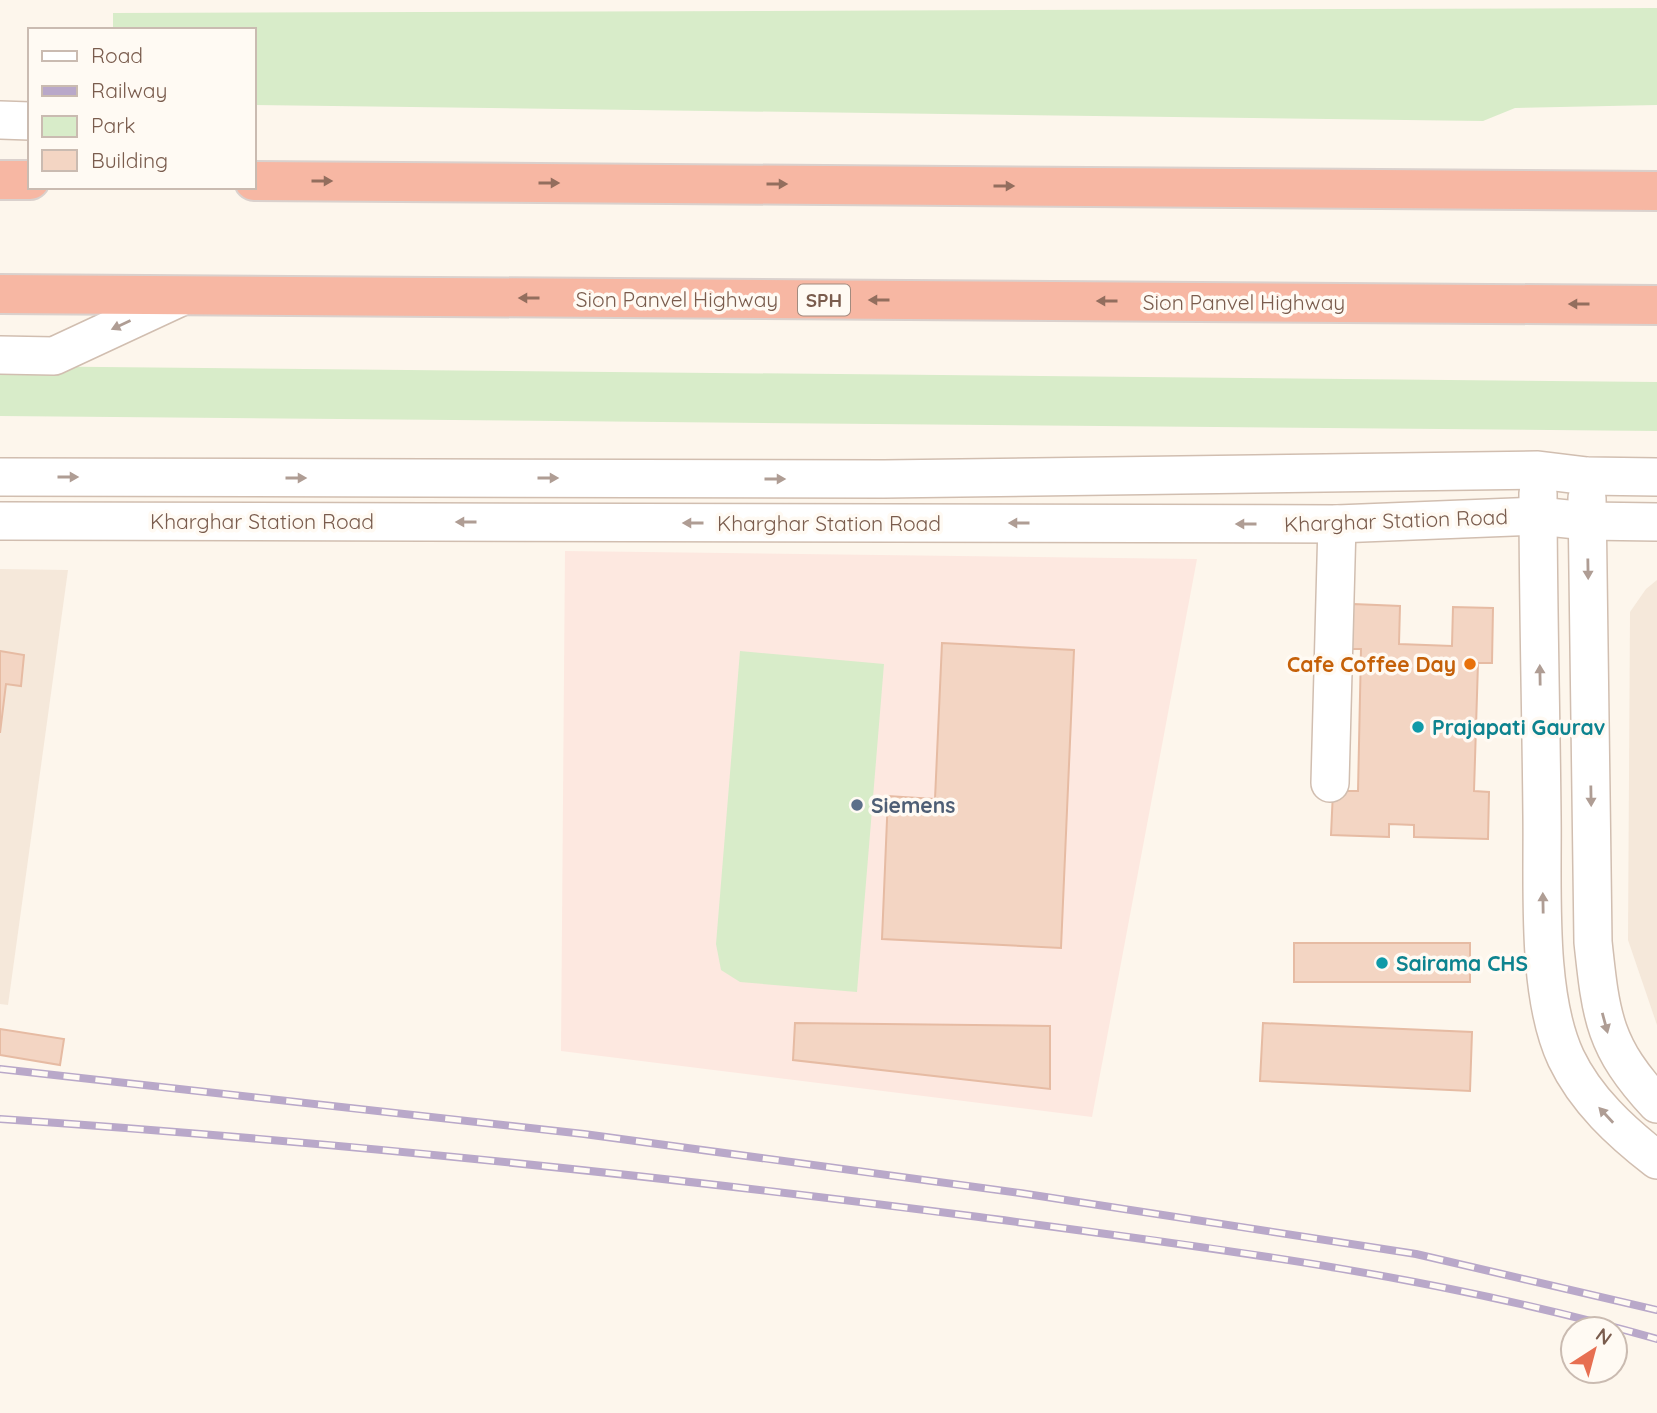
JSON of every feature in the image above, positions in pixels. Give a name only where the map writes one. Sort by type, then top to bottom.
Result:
[{"type":"highway","points":[[0,180],[28,180]]},
{"type":"highway","points":[[256,181],[1654,190]]},
{"type":"highway","name":"Sion Panvel Highway","points":[[0,294],[1654,305]]},
{"type":"street","points":[[0,120],[28,121]]},
{"type":"street","points":[[0,355],[54,356],[183,296]]},
{"type":"street","points":[[1538,470],[1544,939],[1548,981],[1565,1057],[1590,1098],[1627,1136],[1657,1160]]},
{"type":"street","name":"Kharghar Station Road","points":[[0,477],[884,479],[1538,470],[1587,476],[1657,477]]},
{"type":"street","points":[[1587,476],[1593,942],[1597,981],[1612,1045],[1631,1076],[1657,1104]]},
{"type":"street","points":[[883,523],[884,479]]},
{"type":"street","name":"Kharghar Station Road","points":[[0,521],[1337,524],[1538,516],[1587,521],[1657,522]]},
{"type":"street","points":[[1330,783],[1337,524]]},
{"type":"street","points":[[1548,981],[1597,981]]},
{"type":"shaded area","name":"Siemens","points":[[565,551],[1197,559],[1092,1117],[561,1051]]},
{"type":"shaded area","points":[[0,569],[68,570],[8,1005],[0,1004]]},
{"type":"shaded area","points":[[1657,580],[1657,1025],[1628,940],[1630,612],[1646,589]]},
{"type":"green space","points":[[1657,8],[1657,105],[1515,108],[1483,121],[256,105],[256,28],[113,28],[113,13]]},
{"type":"green space","points":[[0,366],[1657,382],[1657,431],[0,416]]},
{"type":"green space","points":[[740,651],[884,664],[857,992],[740,982],[721,970],[716,944]]},
{"type":"building","name":"Prajapati Gaurav","points":[[1353,604],[1400,606],[1399,644],[1452,646],[1453,607],[1493,608],[1492,663],[1478,663],[1474,791],[1489,792],[1488,839],[1414,837],[1414,825],[1389,824],[1389,837],[1331,835],[1333,791],[1358,791],[1361,649],[1351,649]]},
{"type":"building","points":[[942,643],[1074,650],[1061,948],[882,939],[888,796],[935,799]]},
{"type":"building","points":[[0,651],[24,655],[21,686],[6,684],[0,733]]},
{"type":"building","name":"Sairama CHS","points":[[1294,943],[1470,943],[1470,982],[1294,982]]},
{"type":"building","points":[[795,1023],[1050,1026],[1050,1089],[793,1060]]},
{"type":"building","points":[[1263,1023],[1472,1032],[1470,1091],[1260,1081]]},
{"type":"building","points":[[0,1029],[64,1039],[60,1065],[0,1055]]},
{"type":"railway","points":[[0,1069],[584,1134],[1020,1193],[1416,1254],[1657,1310]]},
{"type":"railway","points":[[0,1119],[490,1161],[735,1187],[1065,1228],[1321,1265],[1405,1280],[1490,1297],[1657,1339]]},
{"type":"place","name":"Cafe Coffee Day","points":[[1470,664]]},
{"type":"place","name":"Prajapati Gaurav","points":[[1418,727]]},
{"type":"place","name":"Siemens","points":[[857,805]]},
{"type":"place","name":"Sairama CHS","points":[[1382,963]]}]
